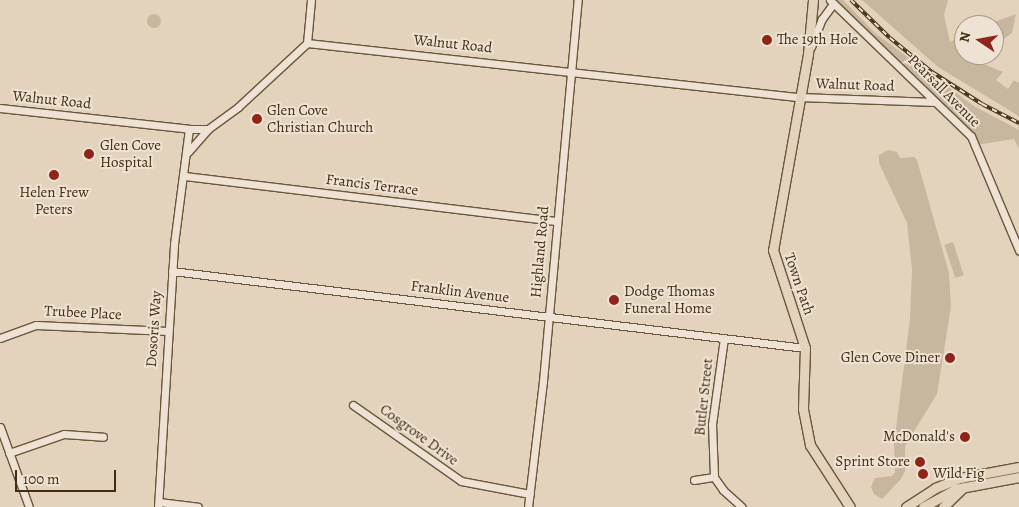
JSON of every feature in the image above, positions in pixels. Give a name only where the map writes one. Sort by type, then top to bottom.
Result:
[{"type":"main road","name":"Town Path","points":[[813,0],[808,54],[773,250],[805,348],[805,427],[818,462],[850,507]]},
{"type":"main road","points":[[906,507],[940,486],[960,478],[1019,467]]},
{"type":"main road","points":[[997,471],[999,480]]},
{"type":"main road","points":[[923,507],[940,496],[964,487],[1019,477]]},
{"type":"main road","points":[[939,507],[940,486]]},
{"type":"main road","points":[[944,507],[964,487]]},
{"type":"street","points":[[186,154],[208,129],[238,107],[307,43],[311,0]]},
{"type":"street","name":"Highland Road","points":[[528,507],[549,317],[556,221],[578,0]]},
{"type":"street","points":[[808,54],[822,19],[832,2]]},
{"type":"street","name":"Pearsall Avenue","points":[[832,2],[976,143],[1019,250]]},
{"type":"street","name":"Walnut Road","points":[[307,43],[799,97],[935,102]]},
{"type":"street","name":"Walnut Road","points":[[0,108],[189,129],[208,129]]},
{"type":"street","name":"Dosoris Way","points":[[158,505],[172,271],[189,129]]},
{"type":"street","name":"Francis Terrace","points":[[184,176],[556,221]]},
{"type":"street","name":"Franklin Avenue","points":[[172,271],[805,348]]},
{"type":"street","name":"Trubee Place","points":[[0,338],[36,325],[168,331]]},
{"type":"street","name":"Butler Street","points":[[714,476],[712,424],[724,338]]},
{"type":"street","name":"Cosgrove Drive","points":[[353,405],[461,481],[530,494]]},
{"type":"street","points":[[0,427],[29,507]]},
{"type":"street","points":[[9,453],[64,434],[103,437]]},
{"type":"street","points":[[694,480],[714,476],[723,490],[742,507]]},
{"type":"street","points":[[158,505],[198,507]]},
{"type":"shaded area","points":[[830,0],[843,0],[875,33],[974,106],[1019,130],[1019,149],[1014,139],[976,145]]},
{"type":"shaded area","points":[[862,0],[948,0],[944,15],[950,42],[954,40],[954,65],[986,65],[1003,72],[996,80],[1008,89],[1014,80],[1019,83],[1019,116],[938,67]]},
{"type":"shaded area","points":[[151,14],[157,14],[161,21],[157,28],[151,28],[147,24],[147,18]]},
{"type":"shaded area","points":[[1016,14],[1012,33],[1004,39],[1004,18]]},
{"type":"shaded area","points":[[888,150],[897,152],[900,158],[914,157],[917,160],[949,273],[951,307],[937,394],[905,446],[905,471],[901,479],[882,499],[874,494],[871,487],[875,478],[892,476],[895,472],[894,444],[910,319],[912,270],[907,223],[879,163],[879,155]]},
{"type":"shaded area","points":[[953,242],[964,275],[955,278],[944,245]]},
{"type":"railway","points":[[851,0],[890,38],[932,72],[982,104],[1019,123]]},
{"type":"place","name":"The 19th Hole","points":[[767,40]]},
{"type":"place","name":"Glen Cove Christian Church","points":[[257,119]]},
{"type":"place","name":"Glen Cove Hospital","points":[[89,154]]},
{"type":"place","name":"Helen Frew Peters","points":[[54,175]]},
{"type":"place","name":"Dodge Thomas Funeral Home","points":[[614,300]]},
{"type":"place","name":"Glen Cove Diner","points":[[950,358]]},
{"type":"place","name":"McDonald's","points":[[965,437]]},
{"type":"place","name":"Sprint Store","points":[[920,462]]},
{"type":"place","name":"Wild Fig","points":[[923,474]]}]
